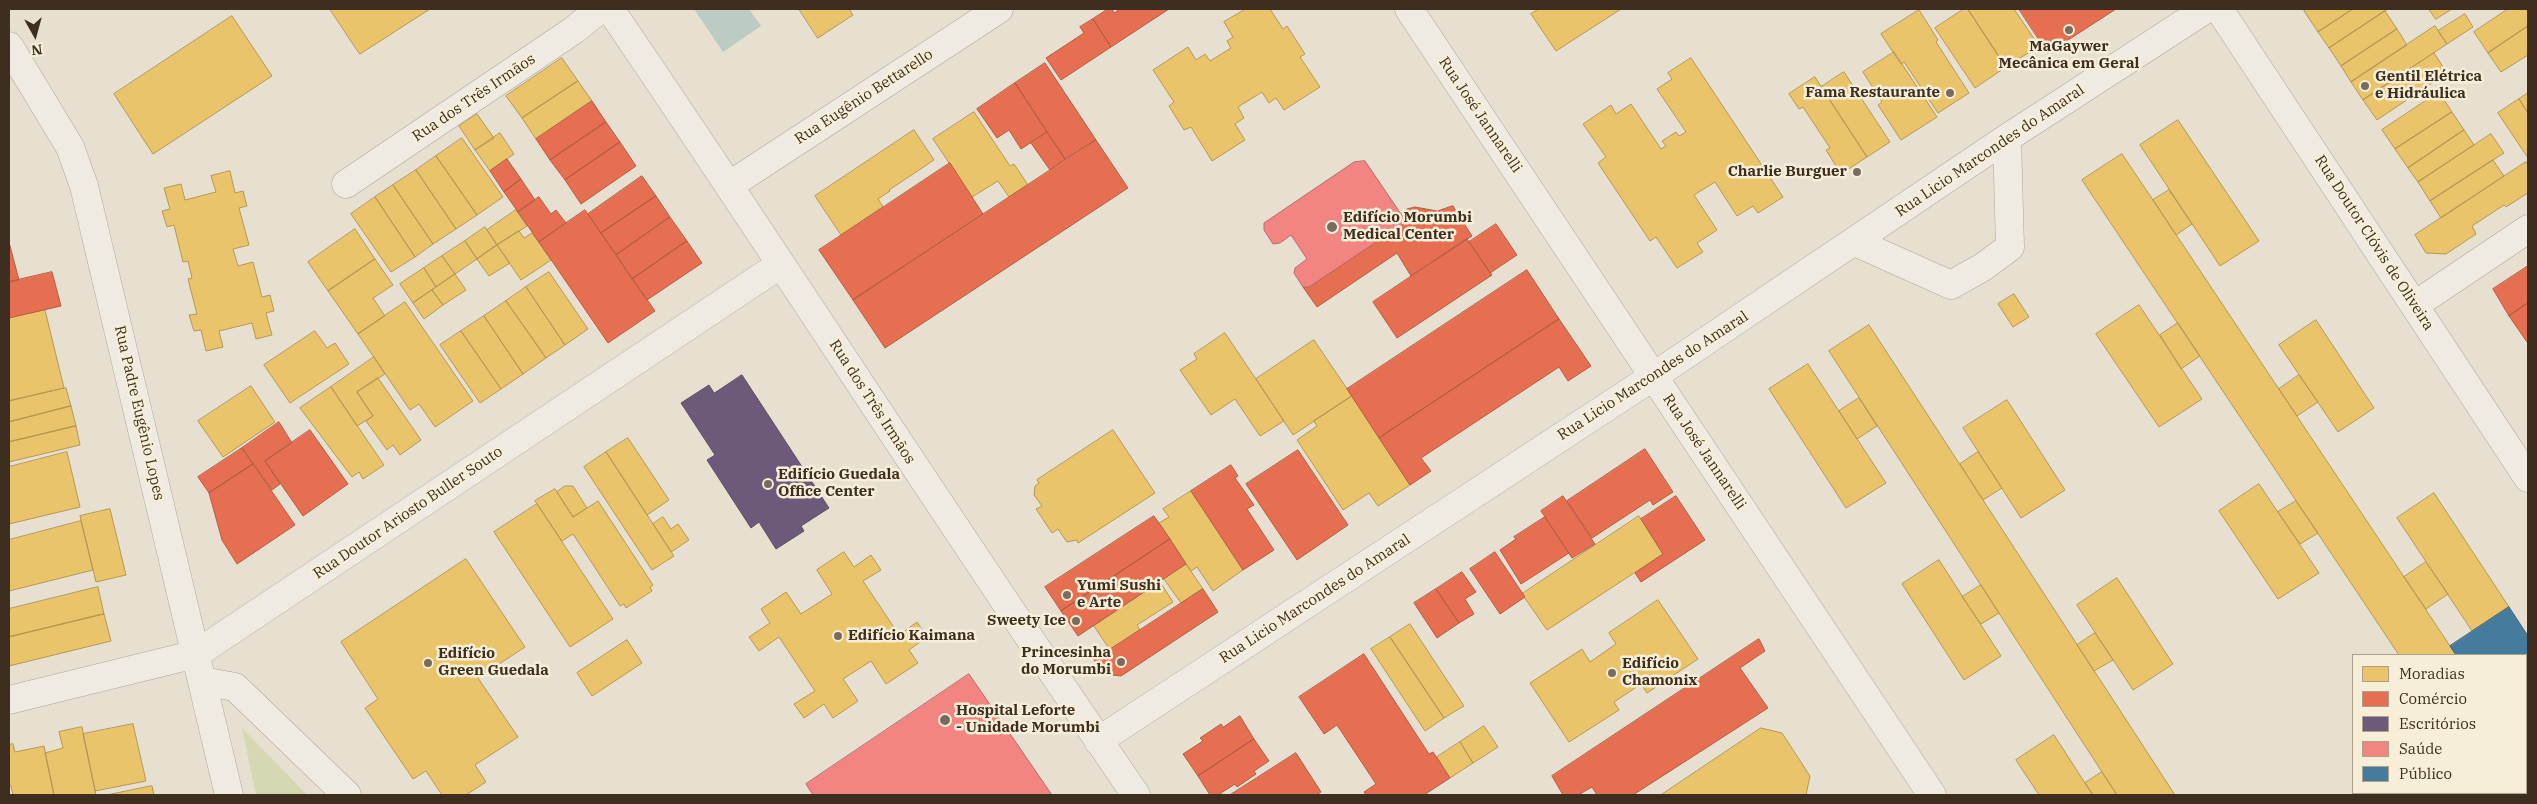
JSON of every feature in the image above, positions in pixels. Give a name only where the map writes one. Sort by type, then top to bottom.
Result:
[{"type":"street","name":"Rua dos Três Irmãos","points":[[346,184],[574,30],[600,9]]},
{"type":"street","name":"Rua dos Três Irmãos","points":[[610,9],[730,185],[1098,741],[1136,795]]},
{"type":"street","name":"Rua Eugênio Bettarello","points":[[730,185],[999,9]]},
{"type":"street","name":"Rua José Jannarelli","points":[[1409,9],[1932,795]]},
{"type":"street","name":"Rua Licio Marcondes do Amaral","points":[[1098,741],[1654,376],[2007,138],[2206,9]]},
{"type":"street","name":"Rua Doutor Clóvis de Oliveira","points":[[2218,9],[2528,478]]},
{"type":"street","name":"Rua Padre Eugênio Lopes","points":[[9,46],[70,148],[84,186],[229,795]]},
{"type":"street","points":[[1855,242],[1951,285],[1983,267],[2010,247],[2007,138]]},
{"type":"street","points":[[2414,305],[2528,229]]},
{"type":"street","name":"Rua Doutor Ariosto Buller Souto","points":[[9,700],[196,654],[781,264]]},
{"type":"street","points":[[202,681],[235,687],[347,795]]},
{"type":"green space","points":[[242,728],[307,795],[256,795]]},
{"type":"shaded area","points":[[694,9],[749,9],[761,26],[723,52]]},
{"type":"building: Moradias","points":[[330,9],[430,9],[360,54]]},
{"type":"building: Moradias","points":[[799,9],[849,9],[853,15],[818,38]]},
{"type":"building: Moradias","points":[[1246,9],[1270,9],[1283,29],[1287,26],[1305,54],[1300,57],[1320,87],[1284,110],[1276,98],[1269,103],[1262,92],[1238,107],[1244,118],[1235,124],[1245,140],[1212,161],[1191,127],[1184,130],[1169,106],[1174,102],[1153,70],[1188,47],[1196,60],[1205,54],[1210,61],[1231,48],[1227,41],[1233,37],[1224,22]]},
{"type":"building: Moradias","points":[[1539,9],[1621,9],[1556,51],[1531,14]]},
{"type":"building: Moradias","points":[[1964,9],[1968,9],[2006,67],[1975,88],[1935,28]]},
{"type":"building: Moradias","points":[[1968,9],[2014,9],[2039,46],[2006,67]]},
{"type":"building: Moradias","points":[[2308,9],[2353,9],[2318,32],[2304,11]]},
{"type":"building: Moradias","points":[[2353,9],[2388,9],[2329,48],[2318,32]]},
{"type":"building: Moradias","points":[[2429,9],[2452,9],[2436,19]]},
{"type":"building: Moradias","points":[[2508,9],[2528,9],[2528,26],[2488,53],[2474,32]]},
{"type":"building: Moradias","points":[[1919,10],[1938,40],[1936,42],[1969,93],[1938,113],[1904,62],[1901,64],[1881,34]]},
{"type":"building: Moradias","points":[[2385,11],[2397,29],[2341,66],[2329,48]]},
{"type":"building: Moradias","points":[[2465,14],[2473,27],[2447,44],[2438,31]]},
{"type":"building: Moradias","points":[[232,16],[272,76],[153,154],[114,94]]},
{"type":"building: Moradias","points":[[2435,26],[2447,44],[2363,100],[2351,82]]},
{"type":"building: Moradias","points":[[2528,26],[2528,55],[2501,72],[2488,53]]},
{"type":"building: Moradias","points":[[2397,29],[2407,45],[2351,82],[2341,66]]},
{"type":"building: Moradias","points":[[1894,52],[1937,117],[1901,140],[1878,105],[1882,102],[1863,72]]},
{"type":"building: Moradias","points":[[2434,53],[2447,73],[2377,120],[2363,100]]},
{"type":"building: Moradias","points":[[562,58],[578,81],[522,118],[506,96]]},
{"type":"building: Moradias","points":[[1691,58],[1783,197],[1758,213],[1753,206],[1737,216],[1715,182],[1694,195],[1717,230],[1697,243],[1703,252],[1677,268],[1656,237],[1650,241],[1598,163],[1606,157],[1583,124],[1611,105],[1616,114],[1631,104],[1661,149],[1666,146],[1662,141],[1676,132],[1679,136],[1686,132],[1657,89],[1672,79],[1668,73]]},
{"type":"building: Moradias","points":[[1844,72],[1890,142],[1867,157],[1821,87]]},
{"type":"building: Moradias","points":[[1815,77],[1867,157],[1841,174],[1826,150],[1830,148],[1803,107],[1799,109],[1789,94]]},
{"type":"building: Moradias","points":[[578,81],[592,101],[536,139],[522,118]]},
{"type":"building: Moradias","points":[[2439,92],[2452,112],[2395,149],[2382,130]]},
{"type":"building: Moradias","points":[[2528,93],[2528,113],[2519,99]]},
{"type":"building: Moradias","points":[[2519,99],[2528,113],[2528,158],[2498,113]]},
{"type":"building: Moradias","points":[[974,112],[1010,166],[1014,164],[1028,185],[1009,197],[998,181],[972,197],[933,139]]},
{"type":"building: Moradias","points":[[2452,112],[2464,130],[2408,168],[2395,149]]},
{"type":"building: Moradias","points":[[477,114],[494,138],[475,150],[459,126]]},
{"type":"building: Moradias","points":[[2178,120],[2259,241],[2220,266],[2140,145]]},
{"type":"building: Moradias","points":[[914,130],[934,160],[889,190],[878,199],[883,207],[841,235],[815,196]]},
{"type":"building: Moradias","points":[[2464,130],[2474,145],[2418,182],[2408,168]]},
{"type":"building: Moradias","points":[[500,133],[514,154],[490,171],[475,150]]},
{"type":"building: Moradias","points":[[2491,134],[2504,153],[2430,201],[2418,182]]},
{"type":"building: Moradias","points":[[462,138],[503,197],[477,215],[436,156]]},
{"type":"building: Moradias","points":[[2122,154],[2455,654],[2398,654],[2082,180]]},
{"type":"building: Moradias","points":[[436,156],[477,215],[456,229],[416,170]]},
{"type":"building: Moradias","points":[[2493,160],[2504,176],[2441,218],[2430,201]]},
{"type":"building: Moradias","points":[[2526,162],[2528,165],[2528,193],[2506,207],[2504,205],[2472,226],[2476,234],[2446,254],[2426,253],[2415,235]]},
{"type":"building: Moradias","points":[[416,170],[456,229],[433,244],[393,185]]},
{"type":"building: Moradias","points":[[230,171],[235,193],[243,191],[247,206],[239,208],[249,245],[233,249],[238,266],[253,262],[262,297],[270,295],[274,311],[266,313],[272,335],[256,339],[252,323],[219,331],[223,347],[206,351],[201,330],[194,331],[189,315],[197,314],[188,279],[192,278],[188,261],[183,262],[174,225],[167,227],[162,211],[170,209],[164,188],[181,184],[185,200],[216,192],[211,176]]},
{"type":"building: Moradias","points":[[393,185],[433,244],[415,257],[375,197]]},
{"type":"building: Moradias","points":[[2169,190],[2192,224],[2176,235],[2153,200]]},
{"type":"building: Moradias","points":[[375,197],[415,257],[391,272],[351,214]]},
{"type":"building: Moradias","points":[[516,210],[527,226],[497,245],[487,230]]},
{"type":"building: Moradias","points":[[485,227],[497,245],[477,259],[465,241]]},
{"type":"building: Moradias","points":[[355,229],[375,259],[328,291],[308,262]]},
{"type":"building: Moradias","points":[[519,231],[524,238],[532,233],[551,260],[521,280],[497,245]]},
{"type":"building: Moradias","points":[[465,241],[477,259],[455,274],[442,256]]},
{"type":"building: Moradias","points":[[497,245],[510,263],[489,276],[477,259]]},
{"type":"building: Moradias","points":[[442,256],[455,274],[436,287],[424,268]]},
{"type":"building: Moradias","points":[[375,259],[393,285],[373,298],[385,316],[358,334],[328,291]]},
{"type":"building: Moradias","points":[[424,268],[436,287],[413,303],[400,284]]},
{"type":"building: Moradias","points":[[549,272],[588,329],[565,345],[526,287]]},
{"type":"building: Moradias","points":[[455,274],[466,290],[443,305],[432,290]]},
{"type":"building: Moradias","points":[[526,287],[565,345],[546,358],[506,301]]},
{"type":"building: Moradias","points":[[432,290],[443,305],[424,319],[413,303]]},
{"type":"building: Moradias","points":[[2014,294],[2029,317],[2013,327],[1998,304]]},
{"type":"building: Moradias","points":[[506,301],[546,358],[523,374],[484,316]]},
{"type":"building: Moradias","points":[[405,302],[473,401],[435,427],[419,404],[410,410],[358,334]]},
{"type":"building: Moradias","points":[[2139,305],[2202,399],[2159,427],[2096,334]]},
{"type":"building: Moradias","points":[[45,310],[64,388],[9,401],[9,318]]},
{"type":"building: Moradias","points":[[484,316],[523,374],[501,389],[461,331]]},
{"type":"building: Moradias","points":[[2316,320],[2374,408],[2338,432],[2279,345]]},
{"type":"building: Moradias","points":[[2178,323],[2200,356],[2181,369],[2160,335]]},
{"type":"building: Moradias","points":[[1869,325],[2175,795],[2117,795],[2102,772],[1829,351]]},
{"type":"building: Moradias","points":[[315,331],[327,348],[335,343],[349,364],[290,403],[264,365]]},
{"type":"building: Moradias","points":[[461,331],[501,389],[480,403],[440,345]]},
{"type":"building: Moradias","points":[[1225,333],[1284,421],[1260,436],[1235,399],[1211,415],[1180,370],[1197,359],[1194,354]]},
{"type":"building: Moradias","points":[[1314,340],[1352,396],[1293,435],[1256,379]]},
{"type":"building: Moradias","points":[[374,357],[385,374],[357,392],[373,416],[357,426],[331,387]]},
{"type":"building: Moradias","points":[[1808,364],[1886,483],[1846,508],[1769,389]]},
{"type":"building: Moradias","points":[[2299,375],[2318,402],[2297,416],[2279,389]]},
{"type":"building: Moradias","points":[[378,378],[421,440],[400,455],[393,445],[387,450],[366,421],[373,416],[357,392]]},
{"type":"building: Moradias","points":[[251,386],[275,422],[223,457],[198,421]]},
{"type":"building: Moradias","points":[[331,387],[384,465],[363,479],[359,472],[352,477],[300,408]]},
{"type":"building: Moradias","points":[[66,388],[71,406],[9,422],[9,401]]},
{"type":"building: Moradias","points":[[1352,396],[1410,485],[1378,506],[1369,493],[1343,510],[1297,440],[1317,426],[1314,421]]},
{"type":"building: Moradias","points":[[1859,398],[1877,426],[1857,439],[1839,411]]},
{"type":"building: Moradias","points":[[2007,400],[2065,490],[2021,518],[1963,428]]},
{"type":"building: Moradias","points":[[71,406],[76,426],[9,442],[9,422]]},
{"type":"building: Moradias","points":[[76,426],[80,445],[9,462],[9,442]]},
{"type":"building: Moradias","points":[[1113,430],[1155,493],[1078,543],[1077,540],[1067,542],[1058,529],[1052,533],[1036,509],[1042,506],[1034,495],[1035,486],[1039,483],[1037,480]]},
{"type":"building: Moradias","points":[[628,438],[669,500],[647,515],[606,452]]},
{"type":"building: Moradias","points":[[67,452],[80,507],[9,524],[9,467]]},
{"type":"building: Moradias","points":[[606,452],[674,556],[652,570],[584,467]]},
{"type":"building: Moradias","points":[[1978,452],[2002,488],[1983,500],[1960,464]]},
{"type":"building: Moradias","points":[[2259,484],[2319,573],[2278,599],[2219,511]]},
{"type":"building: Moradias","points":[[565,486],[573,486],[587,508],[573,517],[557,492]]},
{"type":"building: Moradias","points":[[555,489],[573,517],[598,501],[653,585],[650,587],[652,591],[626,608],[624,604],[620,606],[573,534],[562,541],[535,501]]},
{"type":"building: Moradias","points":[[1191,491],[1243,570],[1213,591],[1197,567],[1191,571],[1159,523],[1169,517],[1163,509]]},
{"type":"building: Moradias","points":[[2434,493],[2509,607],[2472,631],[2397,518]]},
{"type":"building: Moradias","points":[[2296,501],[2318,533],[2300,544],[2278,512]]},
{"type":"building: Moradias","points":[[537,504],[613,619],[570,647],[494,532]]},
{"type":"building: Moradias","points":[[110,509],[126,575],[96,582],[80,516]]},
{"type":"building: Moradias","points":[[1639,516],[1663,554],[1547,630],[1522,594]]},
{"type":"building: Moradias","points":[[663,517],[671,529],[678,524],[689,540],[671,552],[653,524]]},
{"type":"building: Moradias","points":[[81,521],[93,570],[9,591],[9,540]]},
{"type":"building: Moradias","name":"Edifício Kaimana","points":[[844,552],[854,567],[871,555],[881,570],[863,581],[899,635],[917,622],[927,637],[909,650],[918,663],[886,684],[871,661],[843,679],[858,701],[833,718],[824,704],[804,718],[794,704],[815,691],[779,637],[759,651],[749,637],[770,623],[761,609],[786,592],[801,614],[832,594],[817,570]]},
{"type":"building: Moradias","name":"Edifício Green Guedala","points":[[466,559],[525,647],[478,678],[518,737],[475,765],[486,782],[466,795],[442,795],[426,771],[413,779],[365,708],[378,699],[341,642]]},
{"type":"building: Moradias","points":[[1939,560],[2001,656],[1964,680],[1902,584]]},
{"type":"building: Moradias","points":[[2426,562],[2448,594],[2426,609],[2404,577]]},
{"type":"building: Moradias","points":[[1186,564],[1203,589],[1181,603],[1164,579]]},
{"type":"building: Moradias","points":[[2117,578],[2173,664],[2133,690],[2077,605]]},
{"type":"building: Moradias","points":[[1160,582],[1173,602],[1137,625],[1140,630],[1110,650],[1094,626]]},
{"type":"building: Moradias","points":[[1981,585],[1999,613],[1981,624],[1962,597]]},
{"type":"building: Moradias","points":[[98,587],[104,614],[9,637],[9,609]]},
{"type":"building: Moradias","name":"Edifício Chamonix","points":[[1658,600],[1698,659],[1647,693],[1641,684],[1614,702],[1619,710],[1569,742],[1530,683],[1582,649],[1590,662],[1616,644],[1609,633]]},
{"type":"building: Moradias","points":[[104,614],[111,641],[9,666],[9,637]]},
{"type":"building: Moradias","points":[[1410,624],[1464,706],[1444,718],[1390,637]]},
{"type":"building: Moradias","points":[[2095,633],[2113,660],[2094,671],[2077,645]]},
{"type":"building: Moradias","points":[[1390,637],[1444,718],[1425,731],[1371,649]]},
{"type":"building: Moradias","points":[[627,640],[642,663],[592,696],[577,673]]},
{"type":"building: Moradias","points":[[133,724],[146,781],[95,791],[83,734]]},
{"type":"building: Moradias","points":[[1484,726],[1498,747],[1473,763],[1460,742]]},
{"type":"building: Moradias","points":[[82,727],[96,795],[54,795],[45,753],[63,748],[59,732]]},
{"type":"building: Moradias","points":[[1761,728],[1782,733],[1810,776],[1806,795],[1661,795]]},
{"type":"building: Moradias","points":[[2054,735],[2093,795],[2039,795],[2016,760]]},
{"type":"building: Moradias","points":[[1460,742],[1473,763],[1450,778],[1437,757]]},
{"type":"building: Moradias","points":[[13,744],[15,752],[44,746],[54,795],[13,795],[11,786],[9,786],[9,745]]},
{"type":"building: Moradias","points":[[2102,772],[2117,795],[2093,795],[2085,783]]},
{"type":"building: Moradias","points":[[152,786],[154,795],[107,795]]},
{"type":"building: Moradias","points":[[2408,794],[2462,795],[2409,795]]},
{"type":"building: Comércio","points":[[1108,9],[1112,9],[1114,13],[1120,9],[1169,9],[1111,47],[1093,19]]},
{"type":"building: Comércio","points":[[2019,9],[2116,9],[2048,53]]},
{"type":"building: Comércio","points":[[1093,19],[1111,47],[1061,80],[1046,58],[1084,33],[1080,27]]},
{"type":"building: Comércio","points":[[1045,63],[1096,140],[1065,159],[1015,83]]},
{"type":"building: Comércio","points":[[1015,83],[1047,132],[1021,149],[1009,130],[997,138],[977,109]]},
{"type":"building: Comércio","points":[[592,101],[606,122],[550,160],[536,139]]},
{"type":"building: Comércio","points":[[606,122],[620,142],[565,180],[550,160]]},
{"type":"building: Comércio","points":[[1047,132],[1065,159],[1050,170],[1031,143]]},
{"type":"building: Comércio","points":[[1096,140],[1128,188],[885,348],[853,300]]},
{"type":"building: Comércio","points":[[620,142],[636,166],[581,204],[565,180]]},
{"type":"building: Comércio","points":[[507,159],[521,179],[504,192],[490,171]]},
{"type":"building: Comércio","points":[[950,163],[983,214],[853,300],[819,250]]},
{"type":"building: Comércio","points":[[642,176],[656,196],[601,233],[588,214]]},
{"type":"building: Comércio","points":[[521,179],[535,200],[518,212],[504,192]]},
{"type":"building: Comércio","points":[[656,196],[670,217],[616,255],[601,233]]},
{"type":"building: Comércio","points":[[539,197],[551,214],[556,210],[566,223],[539,242],[518,212]]},
{"type":"building: Comércio","points":[[1453,206],[1472,236],[1411,276],[1397,253],[1317,307],[1303,287],[1309,287],[1403,224],[1401,214],[1407,209],[1415,207],[1437,211]]},
{"type":"building: Comércio","points":[[585,210],[655,311],[608,343],[539,242]]},
{"type":"building: Comércio","points":[[670,217],[687,241],[632,279],[616,255]]},
{"type":"building: Comércio","points":[[1496,224],[1517,255],[1490,273],[1469,242]]},
{"type":"building: Comércio","points":[[1467,239],[1492,275],[1397,338],[1373,302]]},
{"type":"building: Comércio","points":[[687,241],[702,263],[647,300],[632,279]]},
{"type":"building: Comércio","points":[[9,242],[19,280],[9,282]]},
{"type":"building: Comércio","points":[[2528,266],[2528,303],[2509,316],[2493,289]]},
{"type":"building: Comércio","points":[[1527,270],[1559,319],[1379,438],[1347,389]]},
{"type":"building: Comércio","points":[[52,272],[61,306],[9,318],[9,282]]},
{"type":"building: Comércio","points":[[2528,303],[2528,341],[2527,342],[2509,316]]},
{"type":"building: Comércio","points":[[1559,319],[1591,366],[1568,381],[1559,367],[1421,458],[1431,471],[1410,485],[1379,438]]},
{"type":"building: Comércio","points":[[279,422],[292,443],[265,461],[280,484],[272,490],[242,448]]},
{"type":"building: Comércio","points":[[310,430],[348,484],[303,516],[265,461]]},
{"type":"building: Comércio","points":[[242,448],[253,464],[209,493],[198,477]]},
{"type":"building: Comércio","points":[[1645,449],[1673,492],[1653,505],[1650,500],[1592,538],[1567,501]]},
{"type":"building: Comércio","points":[[1298,450],[1348,525],[1297,560],[1246,484]]},
{"type":"building: Comércio","points":[[253,464],[295,525],[237,564],[222,540],[209,493]]},
{"type":"building: Comércio","points":[[1231,465],[1238,476],[1235,478],[1254,505],[1247,509],[1274,550],[1243,570],[1191,491]]},
{"type":"building: Comércio","points":[[1563,496],[1595,544],[1572,558],[1541,511]]},
{"type":"building: Comércio","points":[[1676,496],[1705,540],[1641,582],[1635,573],[1663,554],[1641,519]]},
{"type":"building: Comércio","points":[[1154,516],[1170,539],[1061,611],[1045,587]]},
{"type":"building: Comércio","points":[[1545,517],[1569,553],[1521,584],[1500,550],[1516,539],[1514,537]]},
{"type":"building: Comércio","points":[[1170,539],[1186,564],[1078,636],[1061,611]]},
{"type":"building: Comércio","points":[[1495,552],[1525,597],[1500,614],[1470,569]]},
{"type":"building: Comércio","points":[[1462,572],[1476,592],[1465,599],[1474,614],[1459,623],[1436,589]]},
{"type":"building: Comércio","points":[[1203,589],[1218,612],[1121,676],[1104,674],[1094,660]]},
{"type":"building: Comércio","points":[[1436,589],[1459,623],[1437,638],[1414,603]]},
{"type":"building: Comércio","points":[[1759,639],[1765,651],[1740,668],[1768,708],[1633,795],[1597,795],[1592,787],[1578,795],[1563,795],[1552,776]]},
{"type":"building: Comércio","points":[[1364,654],[1429,754],[1433,752],[1450,778],[1424,795],[1366,795],[1364,792],[1376,784],[1337,725],[1324,734],[1299,697]]},
{"type":"building: Comércio","points":[[1240,716],[1254,739],[1198,776],[1183,754],[1203,741],[1200,738],[1221,724],[1223,727]]},
{"type":"building: Comércio","points":[[1254,739],[1269,761],[1254,771],[1256,774],[1237,787],[1235,784],[1218,795],[1210,795],[1198,776]]},
{"type":"building: Comércio","points":[[1296,753],[1321,792],[1316,795],[1230,795]]},
{"type":"building: Escritórios","name":"Edifício Guedala Office Center","points":[[742,375],[829,508],[801,526],[804,531],[776,549],[759,522],[751,528],[707,460],[715,455],[681,403],[709,385],[714,393]]},
{"type":"building: Saúde","name":"Edifício Morumbi Medical Center","points":[[1365,161],[1403,217],[1403,224],[1309,287],[1303,287],[1294,273],[1295,268],[1307,259],[1291,235],[1280,243],[1273,244],[1264,230],[1264,223],[1354,162]]},
{"type":"building: Saúde","name":"Hospital Leforte - Unidade Morumbi","points":[[969,674],[1052,795],[813,795],[806,784]]},
{"type":"building: Público","points":[[2509,607],[2528,636],[2528,795],[2477,795],[2527,794],[2527,654],[2455,654],[2450,646]]},
{"type":"place","name":"MaGaywer Mecânica em Geral","points":[[2069,30]]},
{"type":"place","name":"Gentil Elétrica e Hidráulica","points":[[2365,86]]},
{"type":"place","name":"Fama Restaurante","points":[[1950,93]]},
{"type":"place","name":"Charlie Burguer","points":[[1857,172]]},
{"type":"place","name":"Edifício Morumbi Medical Center","points":[[1332,227]]},
{"type":"place","name":"Edifício Guedala Office Center","points":[[768,484]]},
{"type":"place","name":"Yumi Sushi e Arte","points":[[1067,595]]},
{"type":"place","name":"Sweety Ice","points":[[1076,621]]},
{"type":"place","name":"Edifício Kaimana","points":[[838,636]]},
{"type":"place","name":"Princesinha do Morumbi","points":[[1121,662]]},
{"type":"place","name":"Edifício Green Guedala","points":[[428,663]]},
{"type":"place","name":"Edifício Chamonix","points":[[1612,673]]},
{"type":"place","name":"Hospital Leforte - Unidade Morumbi","points":[[945,720]]}]
